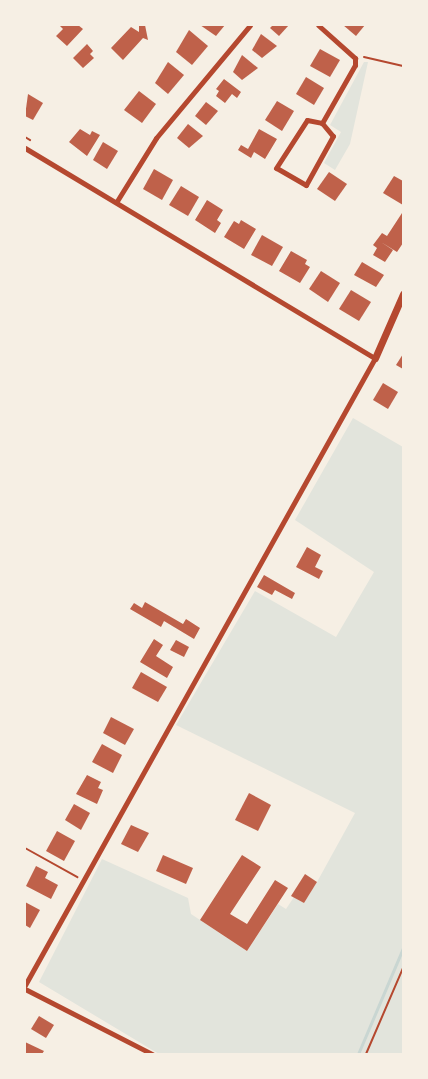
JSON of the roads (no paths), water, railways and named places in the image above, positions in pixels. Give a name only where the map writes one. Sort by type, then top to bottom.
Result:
[{"type":"street","points":[[117,201],[156,138],[250,25]]},
{"type":"street","points":[[318,25],[355,58],[355,65],[322,123]]},
{"type":"street","points":[[314,120],[322,123],[334,136],[306,185],[276,168],[302,124],[314,120]]},
{"type":"street","points":[[25,148],[117,201],[375,358]]},
{"type":"street","points":[[25,985],[82,880],[315,470],[375,358],[403,294]]},
{"type":"street","points":[[25,989],[152,1054]]},
{"type":"waterway","points":[[358,1054],[403,948]]}]
